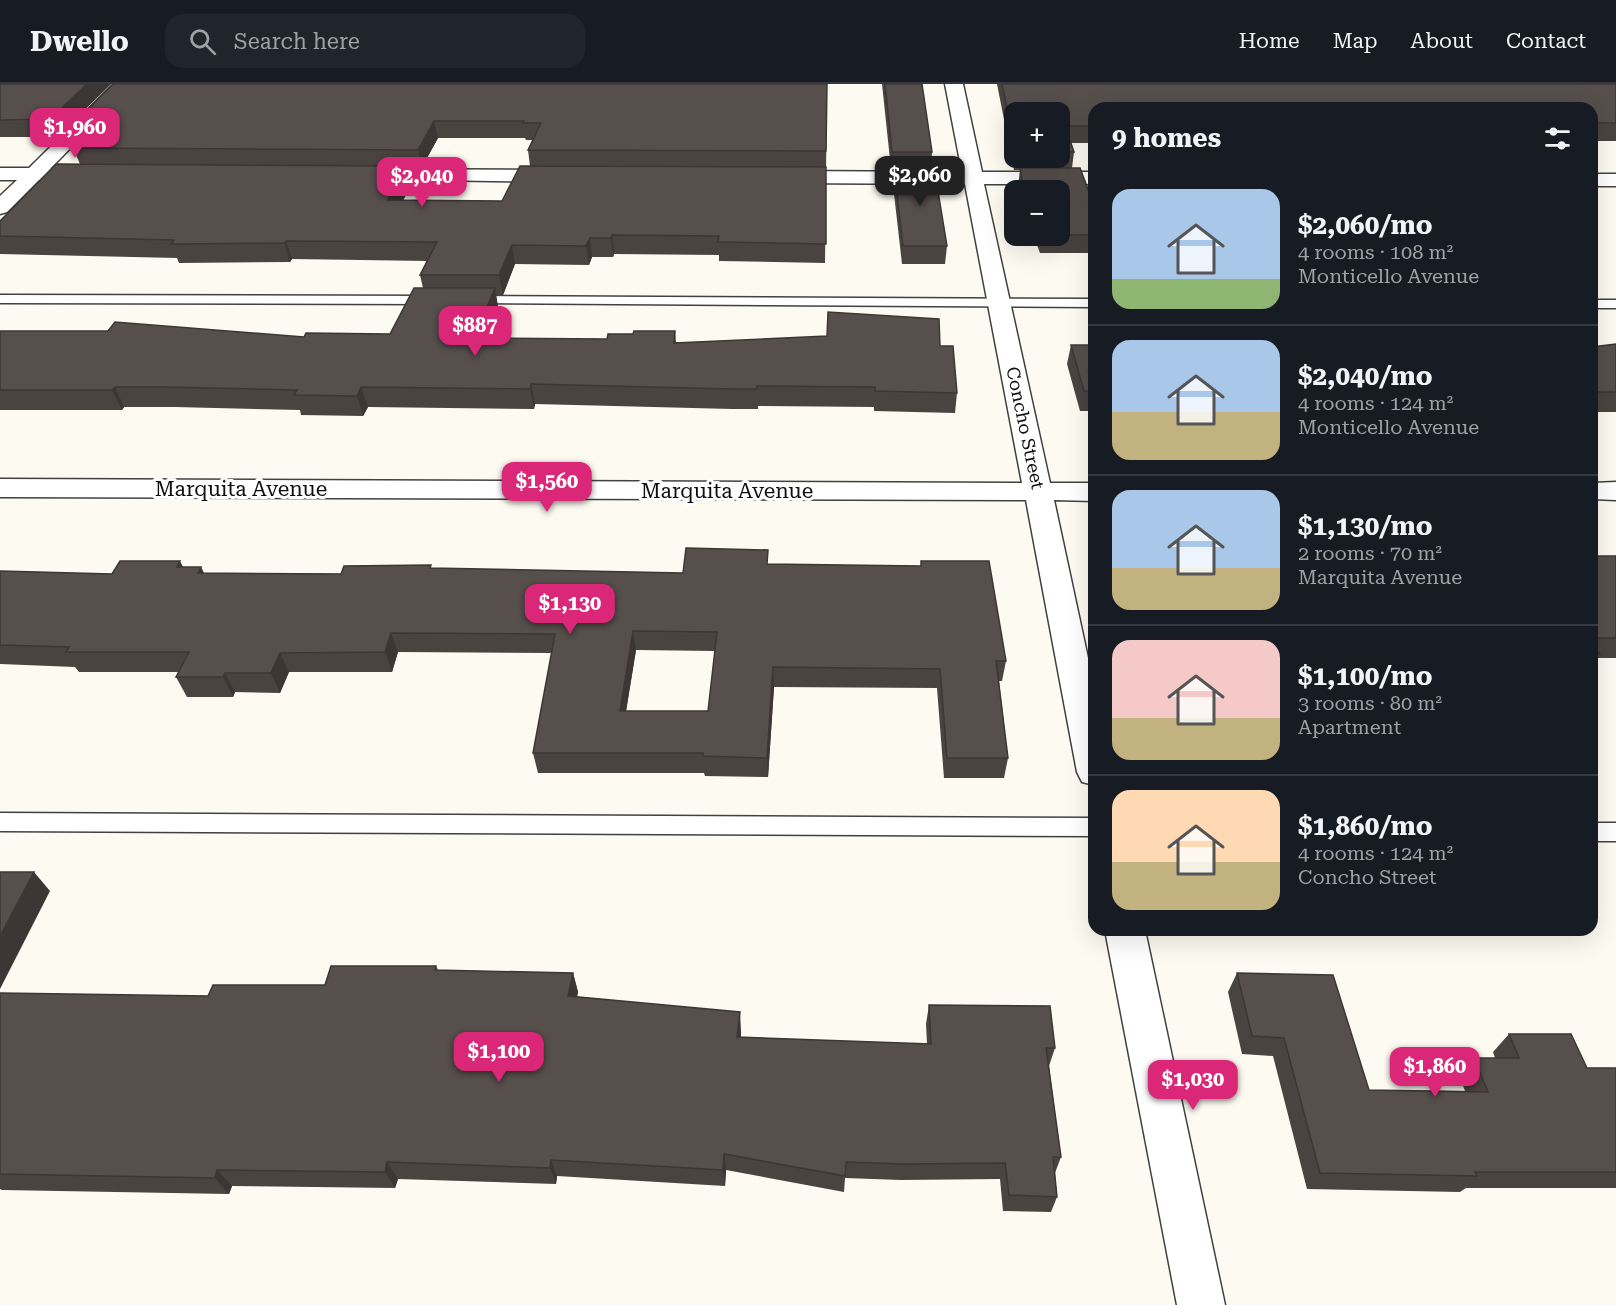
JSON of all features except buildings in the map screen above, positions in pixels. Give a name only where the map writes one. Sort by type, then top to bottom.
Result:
[{"type":"street","points":[[0,208],[124,84]]},
{"type":"street","name":"Concho Street","points":[[954,84],[1039,492],[1088,741]]},
{"type":"street","points":[[0,174],[108,175]]},
{"type":"street","points":[[347,175],[575,176]]},
{"type":"street","points":[[767,177],[1088,178]]},
{"type":"street","points":[[1598,180],[1616,180]]},
{"type":"street","name":"Marquita Avenue","points":[[0,489],[1088,492]]},
{"type":"street","points":[[1598,491],[1616,491]]},
{"type":"street","points":[[1126,936],[1201,1305]]},
{"type":"lane","points":[[0,299],[1088,303]]},
{"type":"lane","points":[[1598,304],[1616,304]]},
{"type":"lane","points":[[0,822],[1088,827]]},
{"type":"lane","points":[[1598,832],[1616,832]]}]
